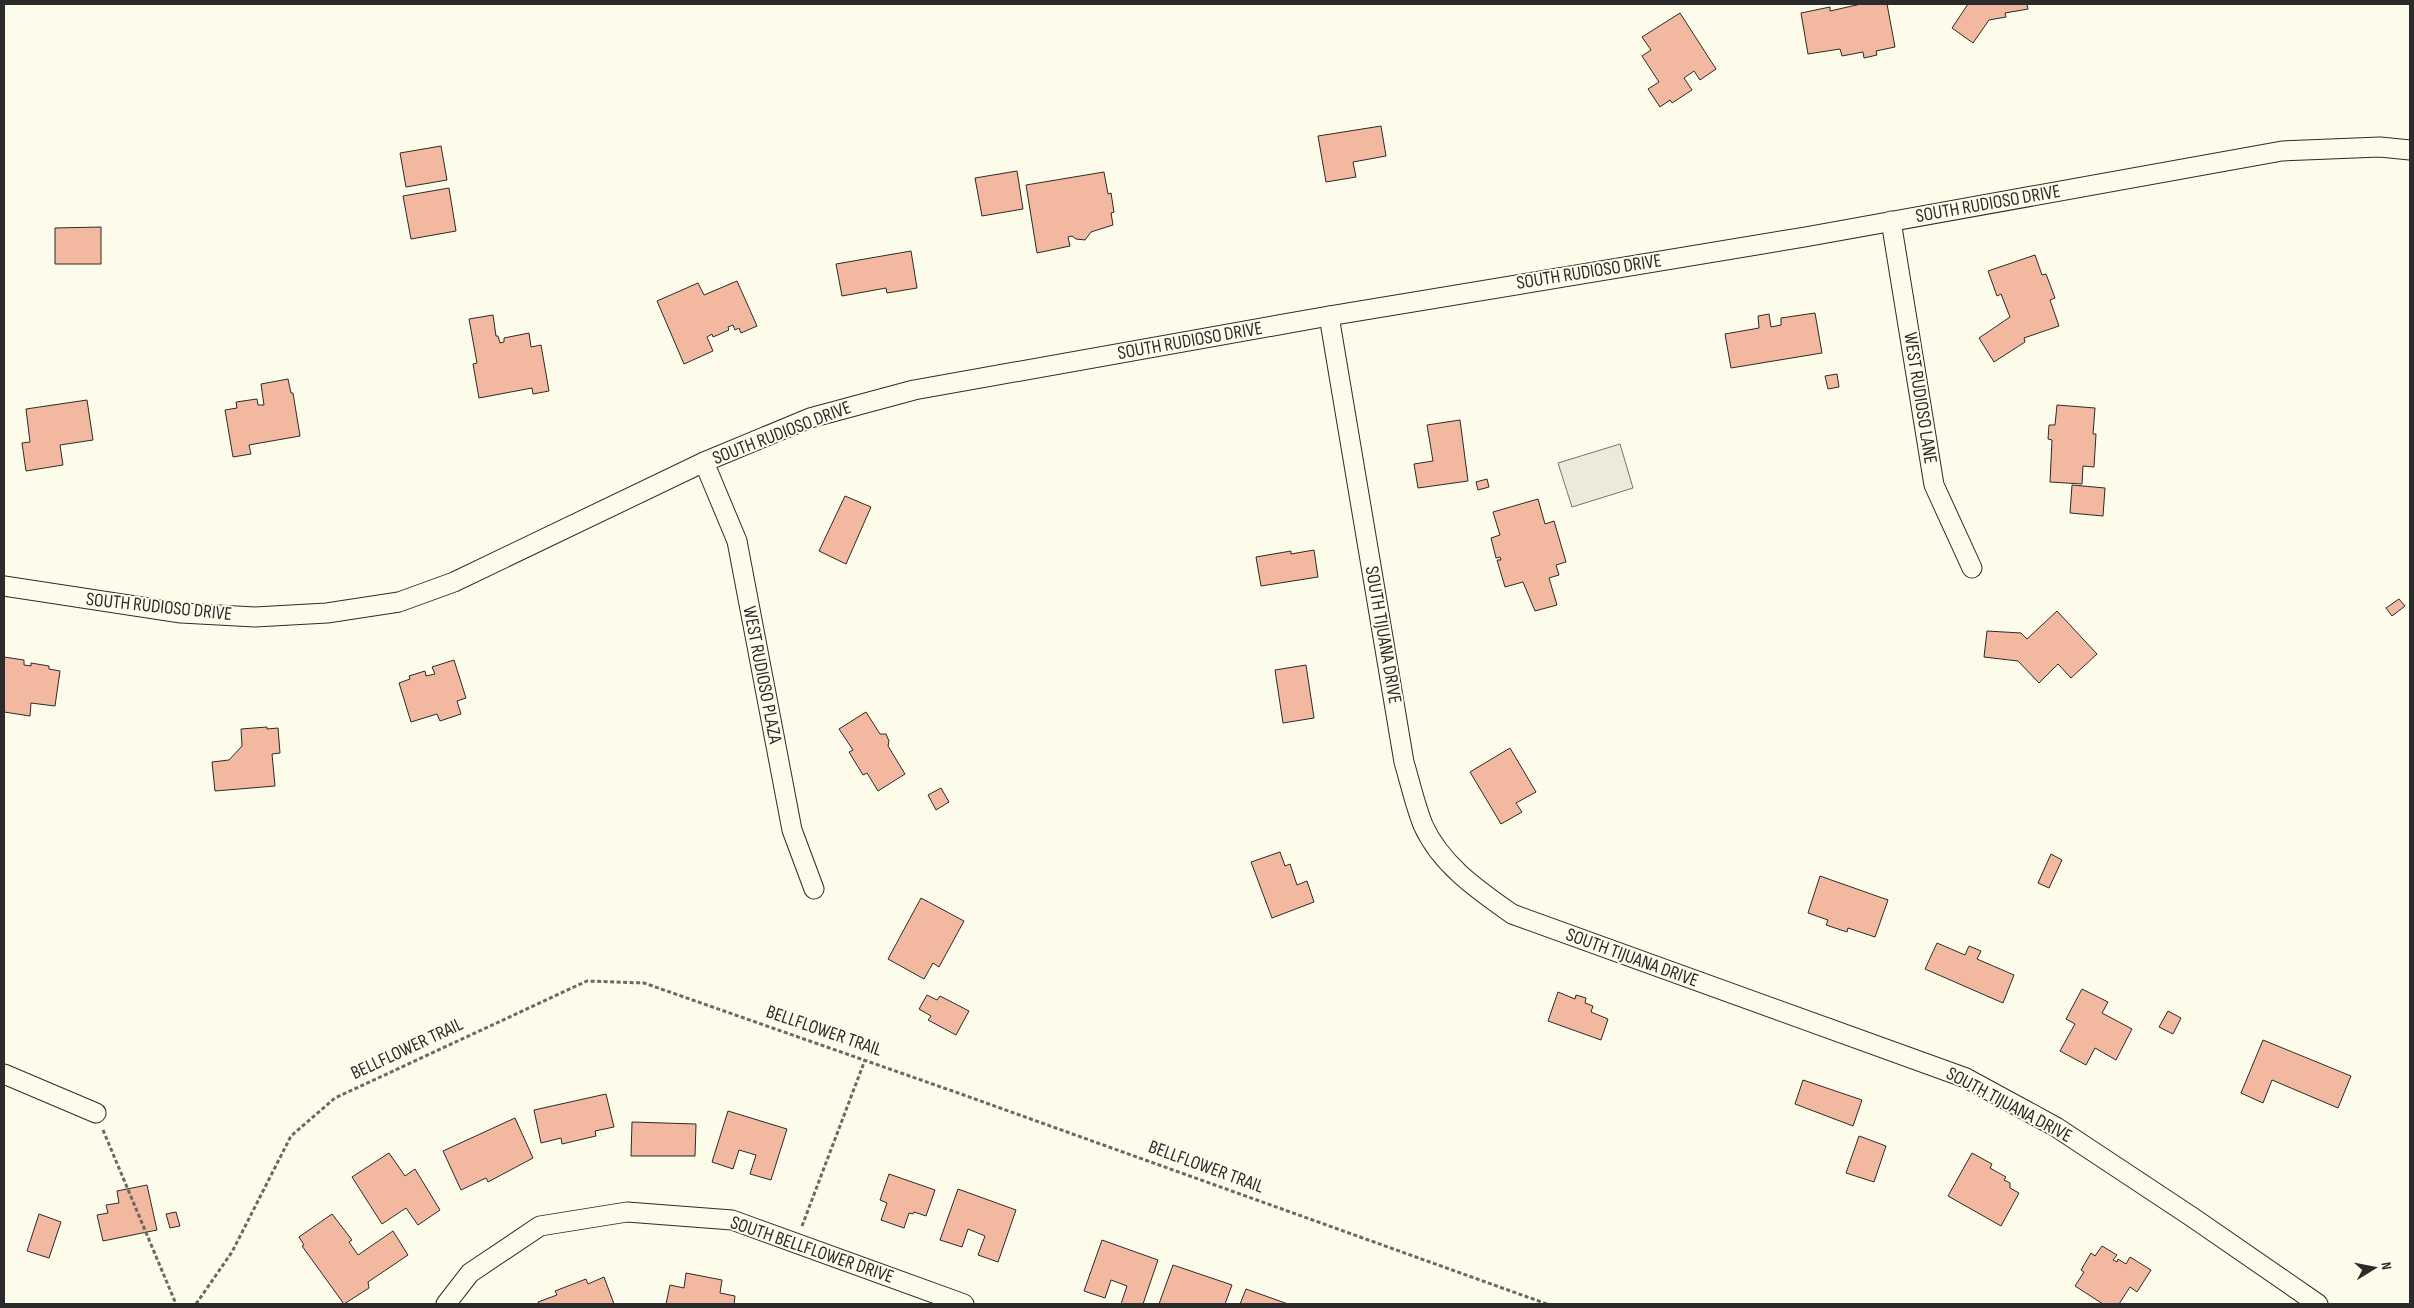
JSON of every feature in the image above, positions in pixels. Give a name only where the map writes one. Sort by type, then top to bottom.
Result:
[{"type":"street","name":"SOUTH RUDIOSO DRIVE","points":[[4,586],[181,613],[255,617],[327,613],[399,602],[454,582],[704,462],[810,418],[914,390],[1328,316],[1891,221],[2282,151],[2380,147],[2410,150]]},
{"type":"street","name":"WEST RUDIOSO LANE","points":[[1891,221],[1934,485],[1972,568]]},
{"type":"street","name":"SOUTH TIJUANA DRIVE","points":[[1328,316],[1404,762],[1423,826],[1446,862],[1475,889],[1512,914],[1966,1078],[2056,1127],[2192,1217],[2318,1304]]},
{"type":"street","name":"WEST RUDIOSO PLAZA","points":[[704,462],[737,541],[792,830],[814,889]]},
{"type":"street","points":[[4,1074],[96,1113]]},
{"type":"street","name":"SOUTH BELLFLOWER DRIVE","points":[[446,1304],[470,1273],[540,1226],[627,1212],[732,1220],[964,1304]]},
{"type":"path","name":"BELLFLOWER TRAIL","points":[[196,1304],[232,1252],[291,1136],[335,1098],[587,981],[644,983],[1547,1304]]},
{"type":"path","points":[[795,1243],[865,1060]]},
{"type":"path","points":[[96,1113],[176,1304]]},
{"type":"shaded area","points":[[1620,444],[1633,488],[1572,507],[1558,463]]},
{"type":"building","points":[[1861,4],[1887,4],[1895,47],[1876,51],[1877,55],[1864,58],[1863,52],[1842,56],[1840,49],[1808,54],[1801,13],[1830,7],[1830,11]]},
{"type":"building","points":[[1968,4],[2027,4],[2028,9],[2005,13],[2006,17],[1989,20],[1973,43],[1952,28]]},
{"type":"building","points":[[1680,13],[1716,69],[1700,80],[1694,71],[1684,78],[1692,90],[1672,103],[1670,100],[1660,107],[1648,89],[1659,82],[1642,56],[1651,50],[1642,37]]},
{"type":"building","points":[[1381,126],[1386,156],[1353,162],[1356,177],[1326,182],[1318,136]]},
{"type":"building","points":[[441,146],[447,180],[406,187],[400,153]]},
{"type":"building","points":[[1017,171],[1023,209],[982,216],[975,178]]},
{"type":"building","points":[[1104,172],[1108,194],[1111,193],[1114,212],[1111,213],[1113,225],[1091,232],[1085,240],[1076,239],[1072,236],[1068,237],[1070,246],[1037,253],[1026,185]]},
{"type":"building","points":[[449,188],[456,231],[411,239],[403,196]]},
{"type":"building","points":[[101,227],[101,264],[55,264],[55,228]]},
{"type":"building","points":[[911,251],[917,288],[887,293],[886,288],[842,296],[836,264]]},
{"type":"building","points":[[2035,255],[2042,275],[2046,274],[2055,298],[2050,300],[2059,326],[2024,338],[2025,342],[1994,362],[1979,338],[2010,317],[2001,294],[1997,296],[1988,271]]},
{"type":"building","points":[[737,281],[757,326],[741,333],[739,328],[735,330],[733,325],[728,327],[729,330],[713,337],[712,334],[707,337],[713,351],[684,364],[657,301],[698,283],[704,295]]},
{"type":"building","points":[[1815,313],[1822,353],[1731,368],[1725,334],[1759,328],[1758,316],[1769,314],[1771,327],[1781,325],[1781,318]]},
{"type":"building","points":[[493,315],[496,336],[498,336],[500,343],[504,342],[504,338],[529,333],[531,347],[541,345],[549,391],[533,394],[532,388],[479,398],[473,364],[477,363],[469,319]]},
{"type":"building","points":[[1837,374],[1839,387],[1828,389],[1825,376]]},
{"type":"building","points":[[288,379],[291,393],[293,393],[300,436],[249,445],[251,454],[233,457],[225,410],[237,408],[236,402],[257,399],[258,405],[264,405],[261,384]]},
{"type":"building","points":[[87,400],[93,440],[60,445],[63,465],[26,471],[22,443],[30,442],[26,409]]},
{"type":"building","points":[[2057,405],[2095,408],[2093,434],[2096,434],[2094,467],[2083,466],[2082,484],[2050,482],[2052,440],[2048,439],[2049,425],[2055,425]]},
{"type":"building","points":[[1460,420],[1468,481],[1418,488],[1414,464],[1433,461],[1427,425]]},
{"type":"building","points":[[1487,479],[1489,487],[1478,490],[1476,482]]},
{"type":"building","points":[[2072,485],[2105,488],[2103,516],[2070,513]]},
{"type":"building","points":[[845,496],[871,507],[846,564],[819,551]]},
{"type":"building","points":[[1538,499],[1545,524],[1554,521],[1566,562],[1556,565],[1559,575],[1549,578],[1557,605],[1535,611],[1523,582],[1505,587],[1497,560],[1501,560],[1500,557],[1496,558],[1491,538],[1500,535],[1493,512]]},
{"type":"building","points":[[1314,550],[1318,577],[1261,586],[1256,557],[1291,551],[1291,554]]},
{"type":"building","points":[[2399,599],[2405,606],[2392,616],[2386,608]]},
{"type":"building","points":[[2057,611],[2097,654],[2071,678],[2058,664],[2039,683],[2018,661],[1984,657],[1987,631],[2021,633],[2027,639]]},
{"type":"building","points":[[4,657],[24,660],[24,665],[31,666],[31,663],[49,666],[49,669],[60,671],[55,706],[31,703],[30,716],[4,712]]},
{"type":"building","points":[[454,660],[466,698],[457,701],[461,714],[440,721],[437,714],[411,722],[399,683],[410,679],[409,676],[425,671],[426,676],[435,674],[432,667]]},
{"type":"building","points":[[1306,665],[1314,718],[1283,723],[1275,670]]},
{"type":"building","points":[[866,712],[880,734],[886,734],[889,741],[888,746],[905,774],[878,791],[867,773],[863,775],[849,752],[853,750],[839,729]]},
{"type":"building","points":[[267,727],[267,729],[278,728],[280,753],[272,754],[275,786],[215,791],[212,762],[229,760],[242,746],[241,729]]},
{"type":"building","points":[[1510,748],[1536,792],[1516,803],[1522,812],[1501,824],[1470,772]]},
{"type":"building","points":[[941,788],[949,802],[936,810],[928,795]]},
{"type":"building","points":[[1280,852],[1285,866],[1290,864],[1297,885],[1307,881],[1314,902],[1272,918],[1251,862]]},
{"type":"building","points":[[2051,854],[2062,860],[2049,888],[2038,883]]},
{"type":"building","points":[[1820,876],[1888,900],[1875,937],[1848,928],[1847,932],[1826,925],[1828,920],[1808,913]]},
{"type":"building","points":[[921,898],[964,921],[939,967],[933,963],[924,979],[888,959]]},
{"type":"building","points":[[1937,943],[1965,955],[1969,946],[1981,951],[1977,959],[2014,975],[2003,1003],[1925,969]]},
{"type":"building","points":[[2082,989],[2108,1002],[2102,1013],[2132,1029],[2116,1060],[2095,1048],[2086,1065],[2060,1051],[2075,1024],[2066,1019]]},
{"type":"building","points":[[1558,992],[1575,999],[1576,995],[1586,998],[1585,1003],[1593,1006],[1591,1012],[1608,1019],[1601,1040],[1548,1021]]},
{"type":"building","points":[[927,995],[937,1000],[940,996],[969,1011],[956,1035],[928,1020],[931,1016],[919,1009]]},
{"type":"building","points":[[2168,1011],[2181,1018],[2173,1034],[2159,1027]]},
{"type":"building","points":[[2263,1040],[2351,1076],[2338,1108],[2272,1080],[2263,1103],[2241,1093]]},
{"type":"building","points":[[1803,1080],[1862,1100],[1853,1126],[1795,1104]]},
{"type":"building","points":[[606,1094],[614,1127],[595,1131],[596,1136],[562,1144],[561,1138],[541,1143],[534,1110]]},
{"type":"building","points":[[728,1111],[787,1129],[771,1180],[750,1174],[756,1155],[739,1150],[733,1169],[712,1162]]},
{"type":"building","points":[[515,1118],[533,1158],[488,1182],[486,1178],[461,1190],[443,1151]]},
{"type":"building","points":[[632,1122],[696,1124],[695,1156],[631,1156]]},
{"type":"building","points":[[1859,1136],[1886,1146],[1874,1182],[1846,1173]]},
{"type":"building","points":[[389,1153],[405,1176],[415,1169],[440,1210],[418,1225],[406,1208],[382,1224],[352,1177]]},
{"type":"building","points":[[1972,1153],[1992,1164],[1990,1168],[2006,1177],[2004,1180],[2010,1183],[2010,1188],[2019,1193],[2001,1226],[1948,1196]]},
{"type":"building","points":[[889,1174],[935,1190],[926,1216],[914,1212],[913,1214],[909,1213],[904,1228],[881,1220],[887,1203],[880,1200]]},
{"type":"building","points":[[147,1185],[157,1230],[103,1241],[97,1215],[108,1213],[106,1205],[119,1203],[117,1191]]},
{"type":"building","points":[[958,1189],[1016,1210],[998,1262],[978,1255],[985,1236],[968,1229],[962,1247],[940,1240]]},
{"type":"building","points":[[176,1212],[180,1226],[170,1228],[166,1214]]},
{"type":"building","points":[[39,1214],[61,1222],[49,1258],[27,1251]]},
{"type":"building","points":[[332,1214],[352,1240],[349,1242],[358,1255],[393,1231],[408,1255],[368,1282],[369,1288],[344,1304],[302,1246],[304,1245],[299,1237]]},
{"type":"building","points":[[1102,1240],[1158,1260],[1143,1304],[1121,1304],[1127,1286],[1111,1280],[1105,1298],[1084,1291]]},
{"type":"building","points":[[2102,1246],[2117,1255],[2113,1260],[2117,1262],[2118,1259],[2126,1264],[2130,1257],[2151,1270],[2137,1292],[2130,1287],[2119,1304],[2103,1304],[2075,1286],[2084,1272],[2081,1270],[2091,1253],[2095,1256]]},
{"type":"building","points":[[1173,1265],[1232,1285],[1225,1304],[1159,1304]]},
{"type":"building","points":[[686,1273],[722,1280],[720,1293],[735,1296],[734,1304],[666,1304],[670,1285],[684,1288]]},
{"type":"building","points":[[604,1277],[614,1304],[539,1304],[538,1302],[557,1295],[555,1291],[586,1279],[588,1284]]},
{"type":"building","points":[[1246,1289],[1288,1304],[1240,1304]]}]
